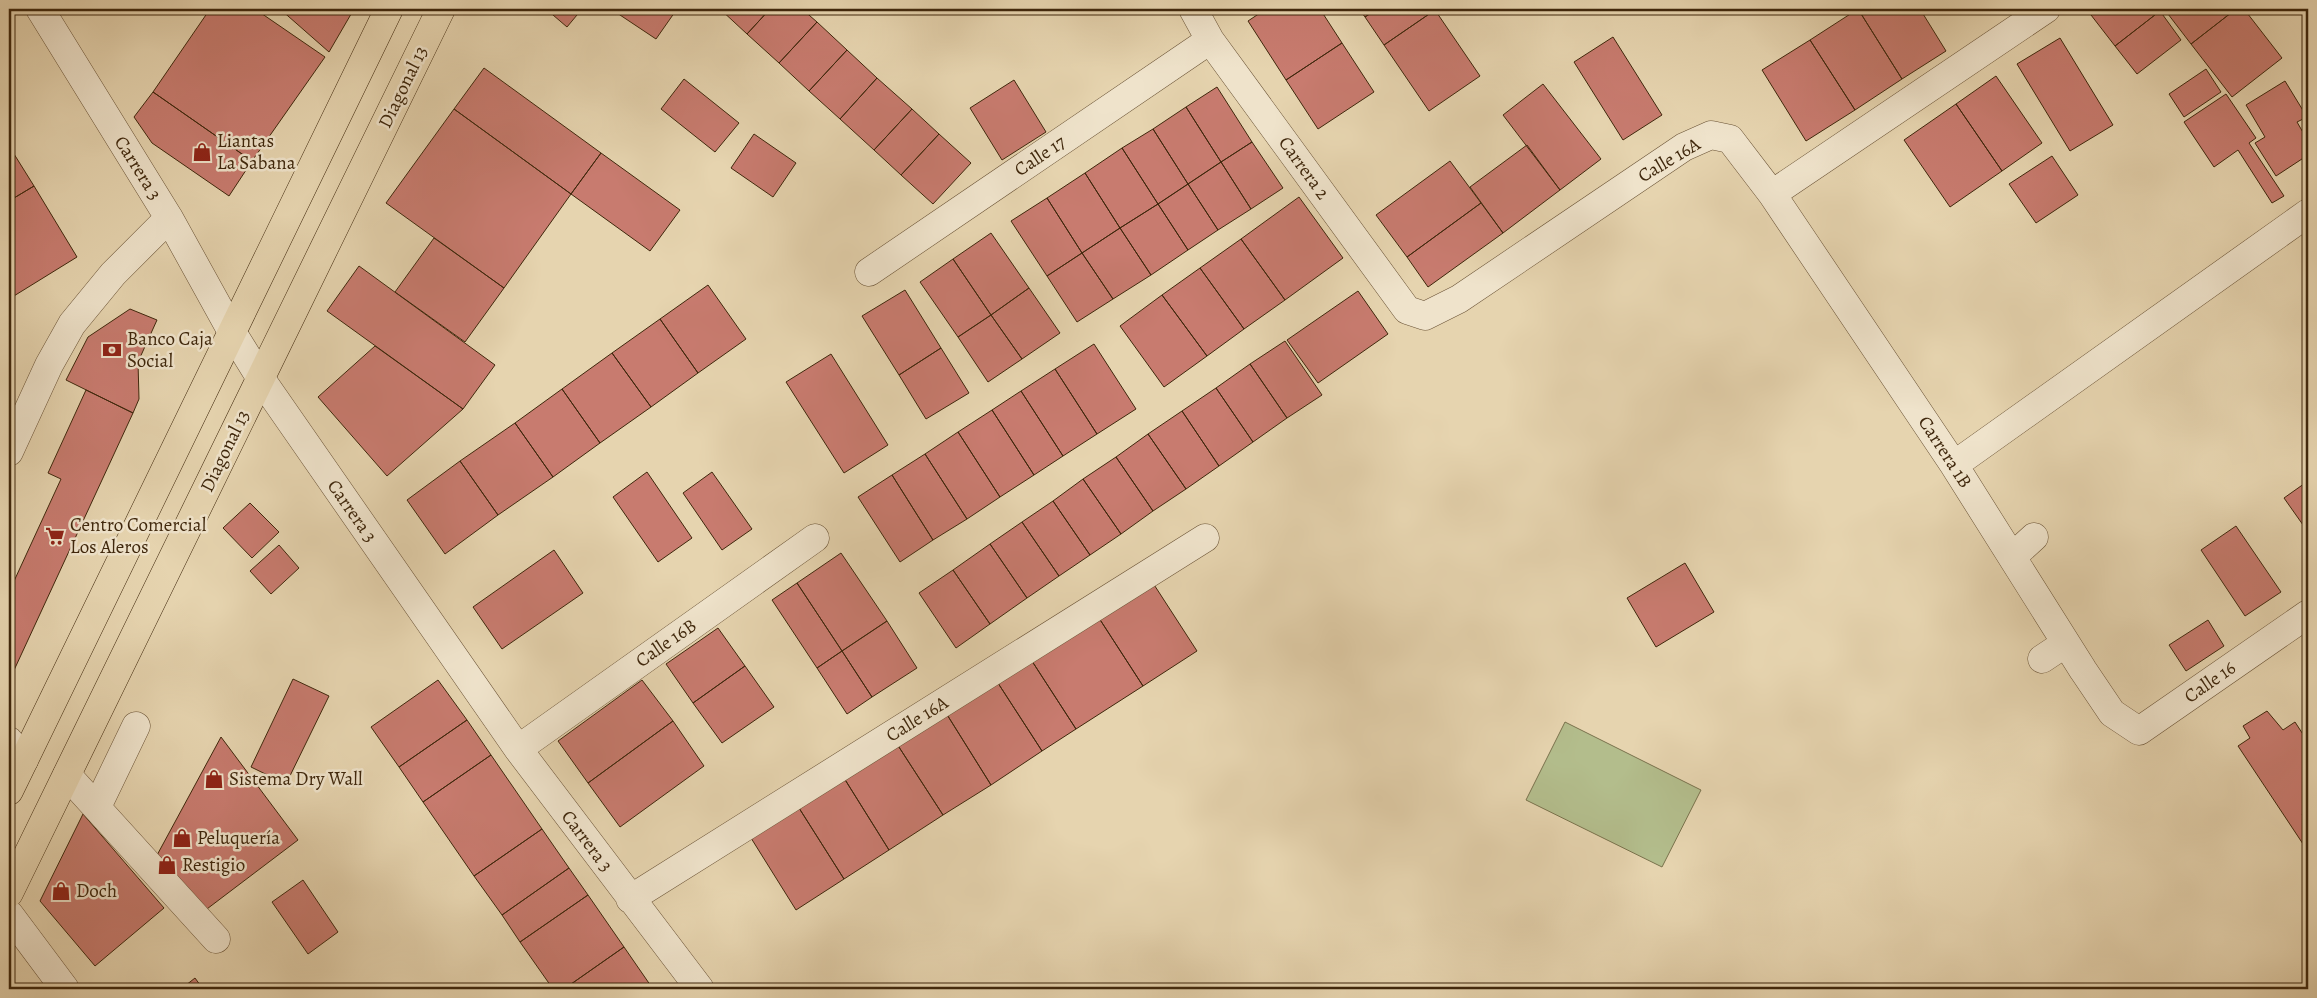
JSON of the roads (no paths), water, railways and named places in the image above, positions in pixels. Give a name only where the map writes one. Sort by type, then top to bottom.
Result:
[{"type":"main road","points":[[9,791],[16,751],[232,332],[389,9]]},
{"type":"main road","name":"Diagonal 13","points":[[9,893],[441,9]]},
{"type":"street","name":"Carrera 3","points":[[40,9],[169,218],[232,332],[261,379],[518,749],[700,989]]},
{"type":"street","points":[[1772,194],[2046,9]]},
{"type":"street","name":"Carrera 2","points":[[1197,10],[1210,40],[1407,310],[1425,316]]},
{"type":"street","name":"Calle 17","points":[[869,272],[1210,40]]},
{"type":"street","name":"Calle 16A","points":[[1425,316],[1459,299],[1684,147],[1710,135],[1730,139],[1772,194]]},
{"type":"street","name":"Carrera 1B","points":[[1772,194],[1954,465],[2112,713]]},
{"type":"street","points":[[1954,465],[2308,213]]},
{"type":"street","points":[[9,452],[49,365],[72,324],[113,274],[169,218]]},
{"type":"street","points":[[2012,557],[2034,537]]},
{"type":"street","name":"Calle 16B","points":[[518,749],[815,538]]},
{"type":"street","name":"Calle 16A","points":[[630,899],[1205,538]]},
{"type":"street","name":"Calle 16","points":[[2112,713],[2138,731],[2308,614]]},
{"type":"street","points":[[2042,659],[2066,643]]},
{"type":"street","points":[[98,807],[136,726]]},
{"type":"street","points":[[67,775],[216,939]]},
{"type":"street","points":[[9,914],[64,989]]},
{"type":"place","name":"Liantas La Sabana","points":[[202,152]]},
{"type":"place","name":"Banco Caja Social","points":[[112,350]]},
{"type":"place","name":"Centro Comercial Los Aleros","points":[[55,536]]},
{"type":"place","name":"Sistema Dry Wall","points":[[214,779]]},
{"type":"place","name":"Peluquería","points":[[182,838]]},
{"type":"place","name":"Restigio","points":[[167,865]]},
{"type":"place","name":"Doch","points":[[61,891]]}]
